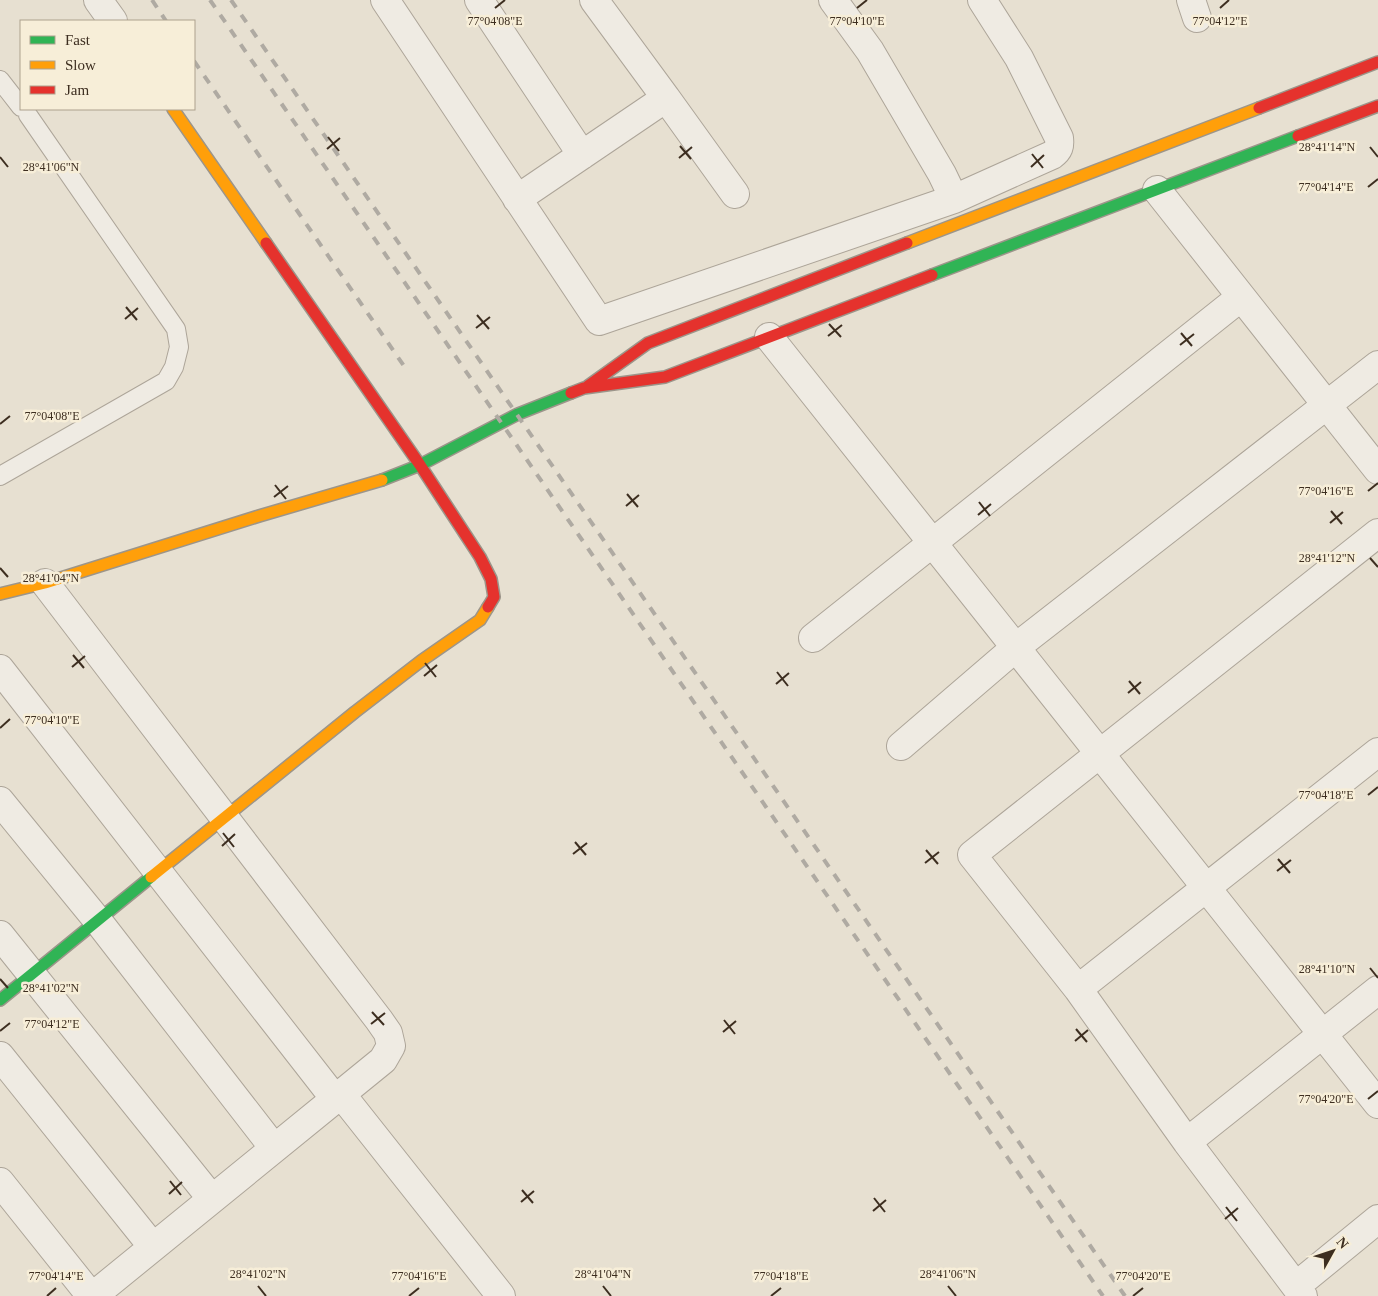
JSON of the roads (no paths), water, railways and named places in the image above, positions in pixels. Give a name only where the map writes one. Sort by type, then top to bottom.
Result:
[{"type":"street","points":[[98,0],[112,20]]},
{"type":"street","points":[[385,0],[599,321],[954,199],[1057,152],[1060,146],[1059,138],[1020,58],[982,0]]},
{"type":"street","points":[[479,0],[582,155]]},
{"type":"street","points":[[594,0],[735,194]]},
{"type":"street","points":[[833,0],[870,51],[942,174],[954,199]]},
{"type":"street","points":[[0,594],[45,583],[259,516],[370,484],[420,465],[518,414],[584,388],[648,343],[1378,62]]},
{"type":"street","points":[[517,198],[666,98]]},
{"type":"street","points":[[584,388],[665,377],[1378,106]]},
{"type":"street","points":[[0,1000],[370,701],[421,661],[480,620],[494,597],[491,579],[480,557],[420,465],[174,110]]},
{"type":"street","points":[[1157,190],[1378,470]]},
{"type":"street","points":[[813,638],[1241,297]]},
{"type":"street","points":[[769,337],[1378,1104]]},
{"type":"street","points":[[901,746],[1015,648],[1378,365]]},
{"type":"street","points":[[1378,534],[972,855],[1078,989],[1187,1142],[1300,1291],[1378,1219]]},
{"type":"street","points":[[0,1182],[92,1296],[383,1060],[391,1046],[388,1033],[45,583]]},
{"type":"street","points":[[0,669],[158,872],[501,1296]]},
{"type":"street","points":[[1078,989],[1378,752]]},
{"type":"street","points":[[0,801],[98,921],[274,1148]]},
{"type":"street","points":[[0,935],[212,1199]]},
{"type":"street","points":[[1187,1142],[1378,990]]},
{"type":"street","points":[[0,1056],[153,1247]]},
{"type":"lane","points":[[0,80],[20,101]]},
{"type":"lane","points":[[0,476],[166,381],[174,367],[179,347],[176,329],[28,110]]},
{"type":"railway","points":[[152,0],[165,20]]},
{"type":"railway","points":[[210,0],[1103,1296]]},
{"type":"railway","points":[[231,0],[1125,1296]]},
{"type":"railway","points":[[195,62],[404,366]]}]
